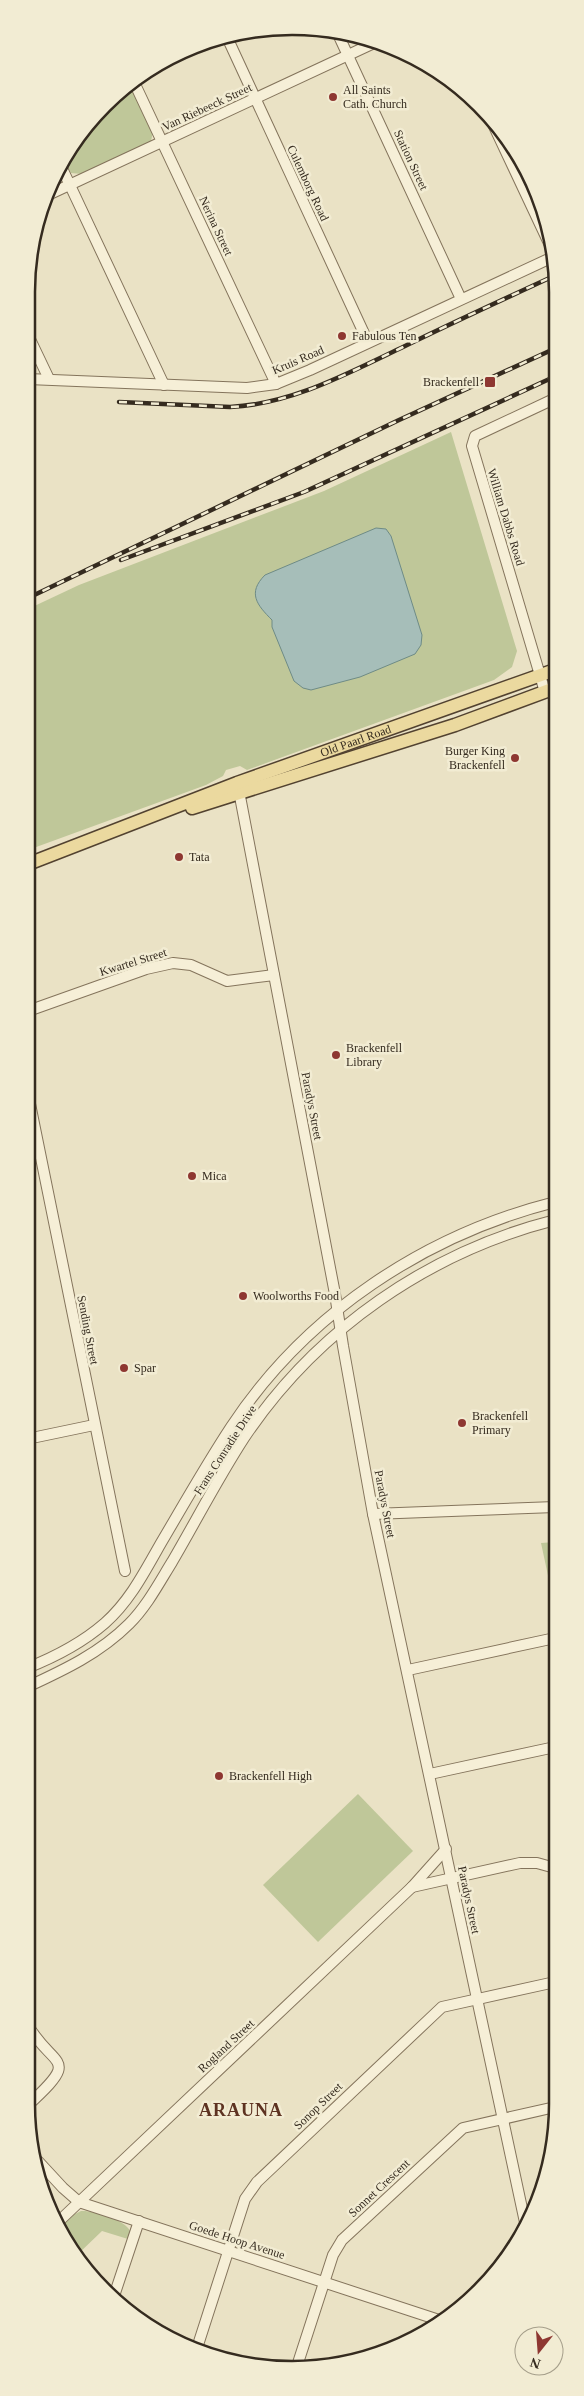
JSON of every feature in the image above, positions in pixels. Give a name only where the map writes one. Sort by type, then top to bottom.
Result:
[{"type":"main road","name":"Old Paarl Road","points":[[35,861],[157,815],[180,811],[549,673]]},
{"type":"main road","name":"Old Paarl Road","points":[[238,788],[455,725],[549,690]]},
{"type":"street","name":"Station Street","points":[[341,40],[461,299]]},
{"type":"street","name":"Culemborg Road","points":[[230,43],[368,342]]},
{"type":"street","name":"Van Riebeeck Street","points":[[56,191],[367,46]]},
{"type":"street","name":"Nerina Street","points":[[137,88],[276,384]]},
{"type":"street","points":[[503,144],[539,222]]},
{"type":"street","points":[[64,173],[164,385]]},
{"type":"street","name":"Kruis Road","points":[[35,379],[247,388],[276,384],[289,380],[547,260]]},
{"type":"street","points":[[35,350],[49,380]]},
{"type":"street","name":"William Dabbs Road","points":[[549,401],[475,436],[472,441],[540,676],[549,689]]},
{"type":"street","name":"Paradys Street","points":[[238,788],[338,1311],[373,1514],[524,2213]]},
{"type":"street","name":"Kwartel Street","points":[[35,1009],[146,969],[173,963],[191,965],[226,981],[274,974]]},
{"type":"street","name":"Sending Street","points":[[35,1144],[125,1571]]},
{"type":"street","name":"Frans Conradie Drive","points":[[35,1664],[70,1648],[106,1622],[118,1610],[146,1571],[210,1460],[251,1398],[300,1345],[361,1292],[396,1268],[435,1246],[498,1219],[549,1204]]},
{"type":"street","name":"Frans Conradie Drive","points":[[35,1683],[89,1656],[129,1624],[156,1590],[214,1488],[260,1415],[299,1369],[341,1329],[394,1290],[451,1258],[514,1232],[549,1222]]},
{"type":"street","points":[[35,1437],[94,1425]]},
{"type":"street","points":[[373,1514],[549,1507]]},
{"type":"street","points":[[408,1670],[549,1640]]},
{"type":"street","points":[[430,1774],[549,1748]]},
{"type":"street","name":"Rogland Street","points":[[62,2218],[412,1887],[446,1849]]},
{"type":"street","points":[[412,1887],[520,1863],[537,1863],[549,1866]]},
{"type":"street","name":"Sonop Street","points":[[199,2343],[245,2199],[256,2182],[438,2011],[450,2005],[478,1998],[549,1983]]},
{"type":"street","points":[[35,2035],[57,2058],[59,2065],[56,2077],[35,2098]]},
{"type":"street","name":"Sonnet Crescent","points":[[299,2361],[333,2255],[342,2240],[463,2128],[549,2108]]},
{"type":"street","name":"Goede Hoop Avenue","points":[[43,2166],[79,2202],[139,2220],[435,2318]]},
{"type":"street","points":[[116,2291],[139,2220]]},
{"type":"green space","points":[[133,90],[153,132],[151,141],[82,174],[71,173],[67,166],[78,149],[110,110]]},
{"type":"green space","points":[[451,432],[517,651],[512,667],[494,680],[247,770],[240,766],[226,770],[223,776],[206,785],[35,847],[35,606],[79,585],[324,491]]},
{"type":"green space","points":[[549,1542],[549,1580],[541,1543]]},
{"type":"green space","points":[[358,1794],[413,1851],[318,1942],[263,1885]]},
{"type":"green space","points":[[86,2211],[116,2220],[130,2231],[128,2239],[102,2231],[81,2251],[64,2223],[73,2215]]},
{"type":"water","points":[[376,528],[386,529],[391,536],[422,635],[421,645],[415,654],[360,677],[311,690],[303,688],[294,681],[272,627],[272,620],[258,604],[255,593],[256,588],[265,575]]},
{"type":"railway","points":[[119,402],[230,407],[253,405],[297,394],[339,377],[548,279]]},
{"type":"railway","points":[[35,595],[399,420],[549,351]]},
{"type":"railway","points":[[121,560],[304,492],[549,379]]},
{"type":"place","name":"All Saints Cath. Church","points":[[333,97]]},
{"type":"place","name":"Fabulous Ten","points":[[342,336]]},
{"type":"place","name":"Brackenfell","points":[[490,382]]},
{"type":"place","name":"Burger King Brackenfell","points":[[515,758]]},
{"type":"place","name":"Tata","points":[[179,857]]},
{"type":"place","name":"Brackenfell Library","points":[[336,1055]]},
{"type":"place","name":"Mica","points":[[192,1176]]},
{"type":"place","name":"Woolworths Food","points":[[243,1296]]},
{"type":"place","name":"Spar","points":[[124,1368]]},
{"type":"place","name":"Brackenfell Primary","points":[[462,1423]]},
{"type":"place","name":"Brackenfell High","points":[[219,1776]]},
{"type":"district","name":"ARAUNA","points":[[241,2110]]}]
